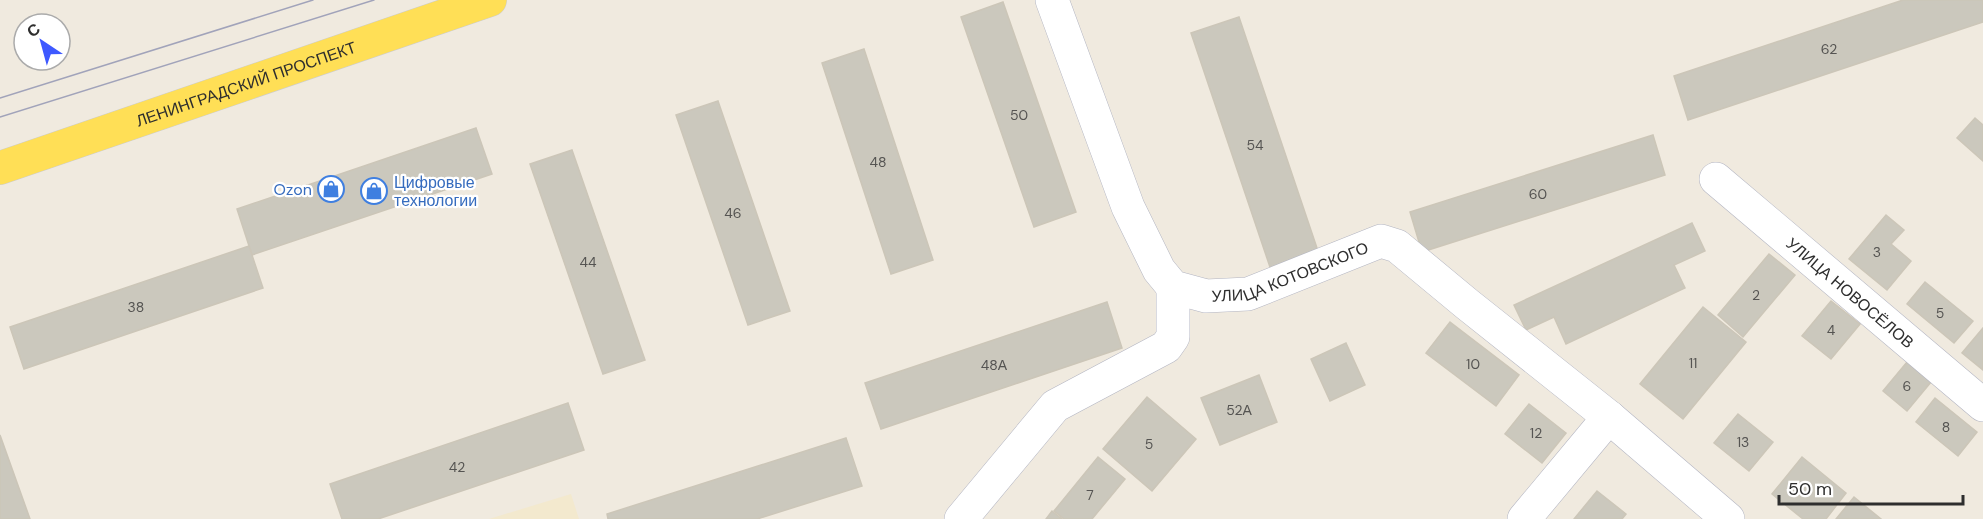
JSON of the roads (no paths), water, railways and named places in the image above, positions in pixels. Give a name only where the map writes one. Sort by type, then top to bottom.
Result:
[{"type":"main road","name":"ЛЕНИНГРАДСКИЙ ПРОСПЕКТ","points":[[0,168],[490,0]]},
{"type":"street","points":[[962,519],[1055,406],[1166,347],[1173,337],[1173,286],[1159,270],[1128,207],[1052,0]]},
{"type":"street","name":"УЛИЦА НОВОСЁЛОВ","points":[[1716,179],[1983,405]]},
{"type":"street","name":"УЛИЦА КОТОВСКОГО","points":[[1173,286],[1206,296],[1248,294],[1380,241],[1397,246],[1609,417],[1728,519]]},
{"type":"street","points":[[1524,519],[1609,417]]},
{"type":"tram line","points":[[0,98],[313,0]]},
{"type":"tram line","points":[[0,117],[374,0]]},
{"type":"place","name":"Ozon","points":[[331,189]]},
{"type":"place","name":"Цифровые технологии","points":[[374,191]]}]
